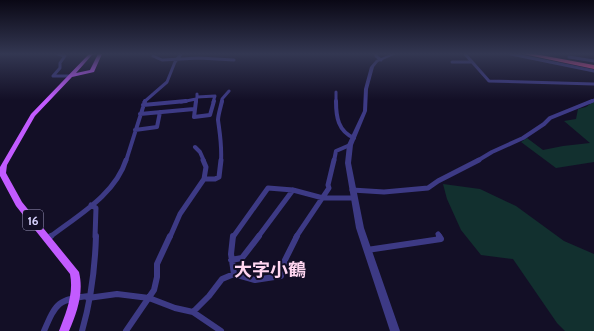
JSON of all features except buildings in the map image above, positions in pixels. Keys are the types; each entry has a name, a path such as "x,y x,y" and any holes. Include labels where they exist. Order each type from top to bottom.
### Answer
{"main road":[{"name":"16","path":"64,331 74,297 76,282 74,272 19,204 2,172 4,164 33,115 76,69"},
{"path":"70,76 89,73 93,69"}],"street":[{"path":"59,69 54,76 70,76"},
{"path":"48,238 105,194 125,164 146,99 167,82 173,69"},
{"path":"371,69 366,89 365,111 350,145 348,162 360,228 395,331"},
{"path":"479,69 489,81 594,84"},
{"path":"204,179 215,179 219,177 223,144 218,118 221,111 222,100 229,91"},
{"path":"336,92 338,124 346,134 354,138"},
{"path":"143,105 174,103 196,97 215,96 210,115 194,117 196,97"},
{"path":"352,190 384,192 428,188 438,181 468,167 492,152 527,136 550,118 594,100"},
{"path":"140,114 194,108"},
{"path":"135,130 157,127 160,112"},
{"path":"193,312 222,279 234,274 255,280 280,276 284,262 300,229 329,188 328,185 336,151 350,145"},
{"path":"126,331 149,298 156,285 157,264 160,256 180,214 204,179 206,167 200,152 195,147"},
{"path":"234,274 231,260 231,242 233,234 268,188 293,190 323,198 354,198"},
{"path":"231,260 242,258 293,190"},
{"path":"82,331 87,314 88,297 95,254 96,208 91,205"},
{"path":"367,250 441,239 438,234"},
{"path":"44,331 57,304 63,299 117,294 149,298 175,308 193,312 221,331"}],"green space":[{"path":"594,101 594,162 556,168 521,142 527,138 543,150 590,143 564,121 576,119 578,109 586,107"},
{"path":"443,184 480,189 516,206 564,241 594,254 594,331 565,331 557,323 513,259 481,255 461,230 447,199"}],"district":[{"name":"大字小鶴","path":"270,270"}]}
